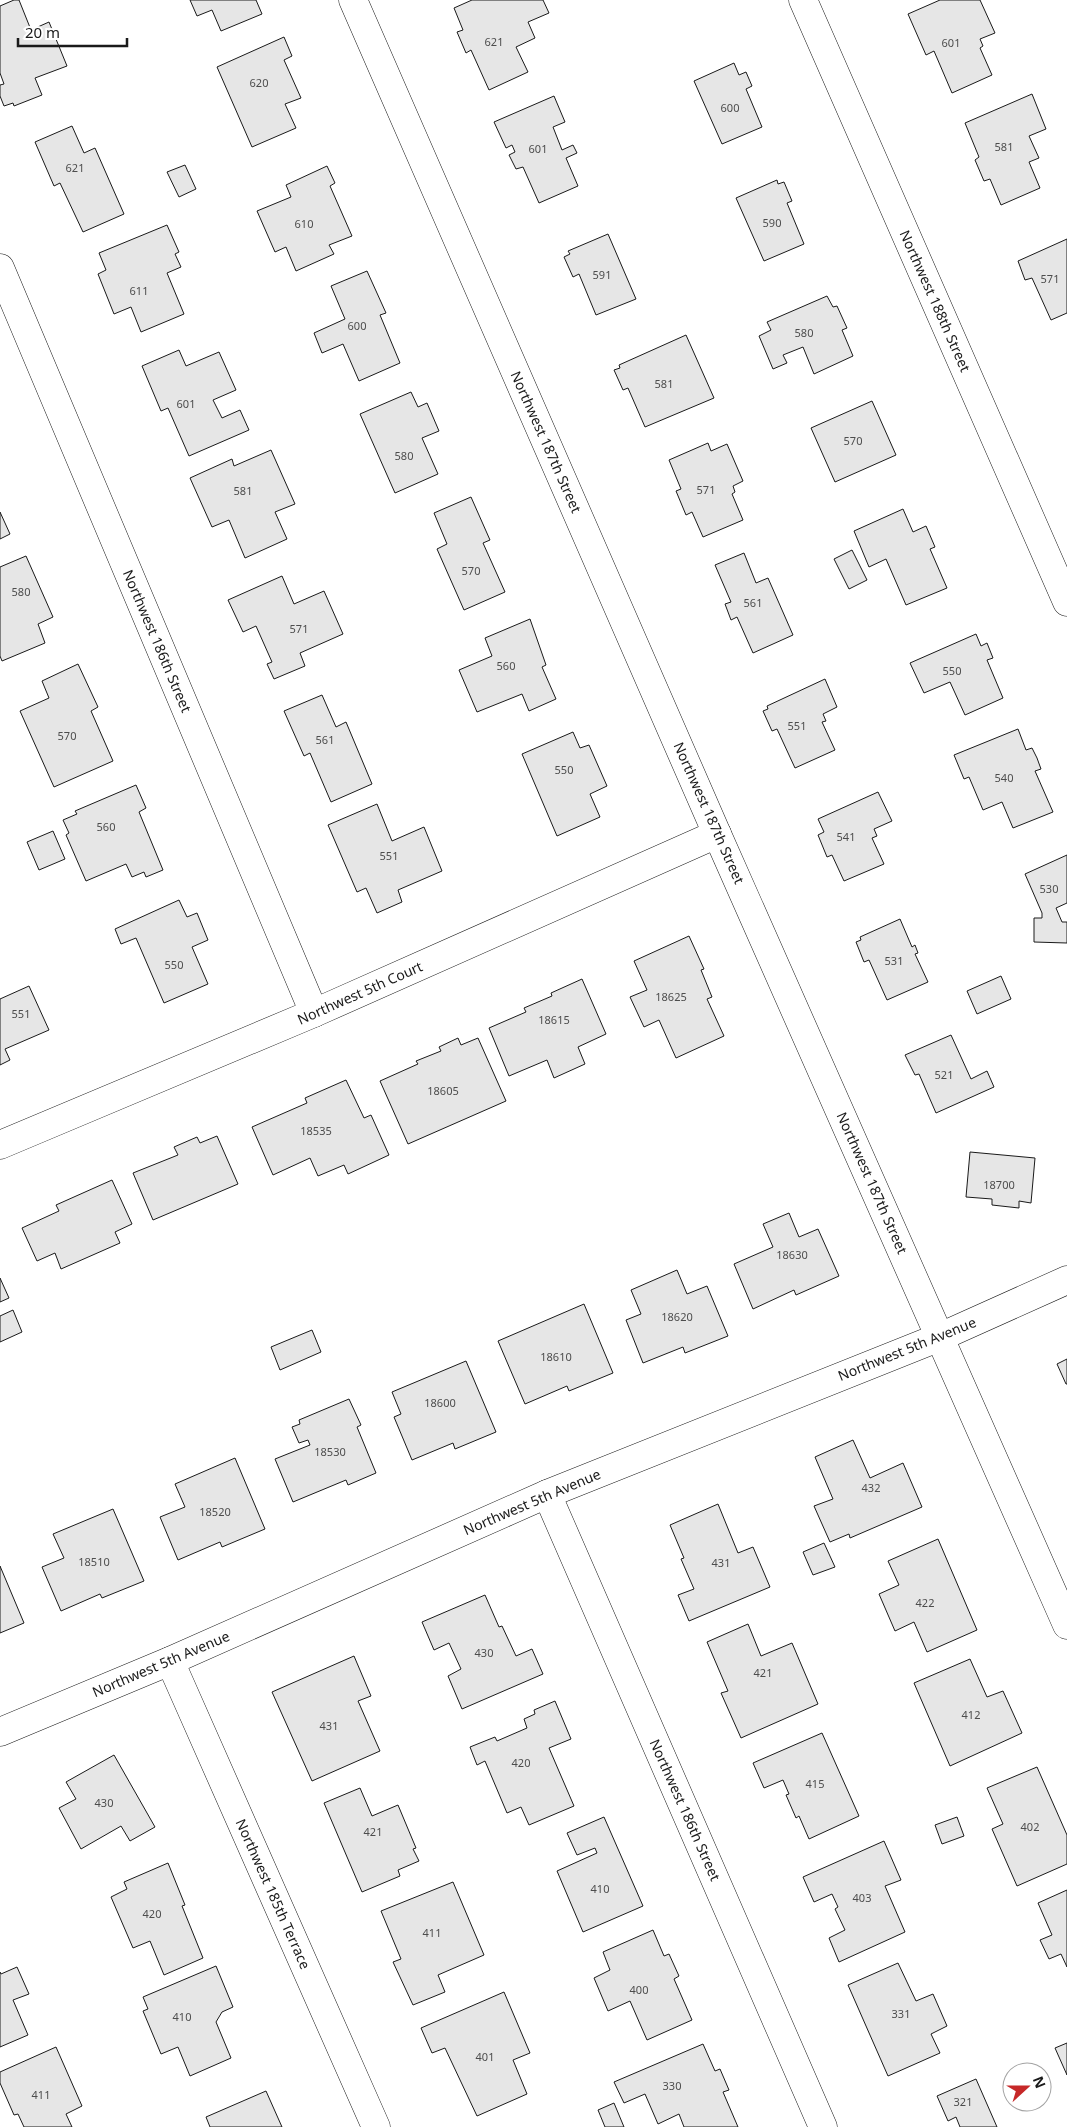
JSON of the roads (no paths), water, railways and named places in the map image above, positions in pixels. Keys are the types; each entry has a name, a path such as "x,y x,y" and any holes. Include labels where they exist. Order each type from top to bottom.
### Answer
{"street":[{"name":"Northwest 187th Street","path":"353,0 1067,1625"},
{"name":"Northwest 188th Street","path":"803,0 1067,602"},
{"name":"Northwest 186th Street","path":"0,268 314,1013"},
{"name":"Northwest 5th Court","path":"0,1145 314,1013 718,834"},
{"name":"Northwest 5th Avenue","path":"0,1732 170,1660 547,1494 940,1336 1067,1280"},
{"name":"Northwest 186th Street","path":"547,1494 823,2127"},
{"name":"Northwest 185th Terrace","path":"170,1660 376,2127"}]}
